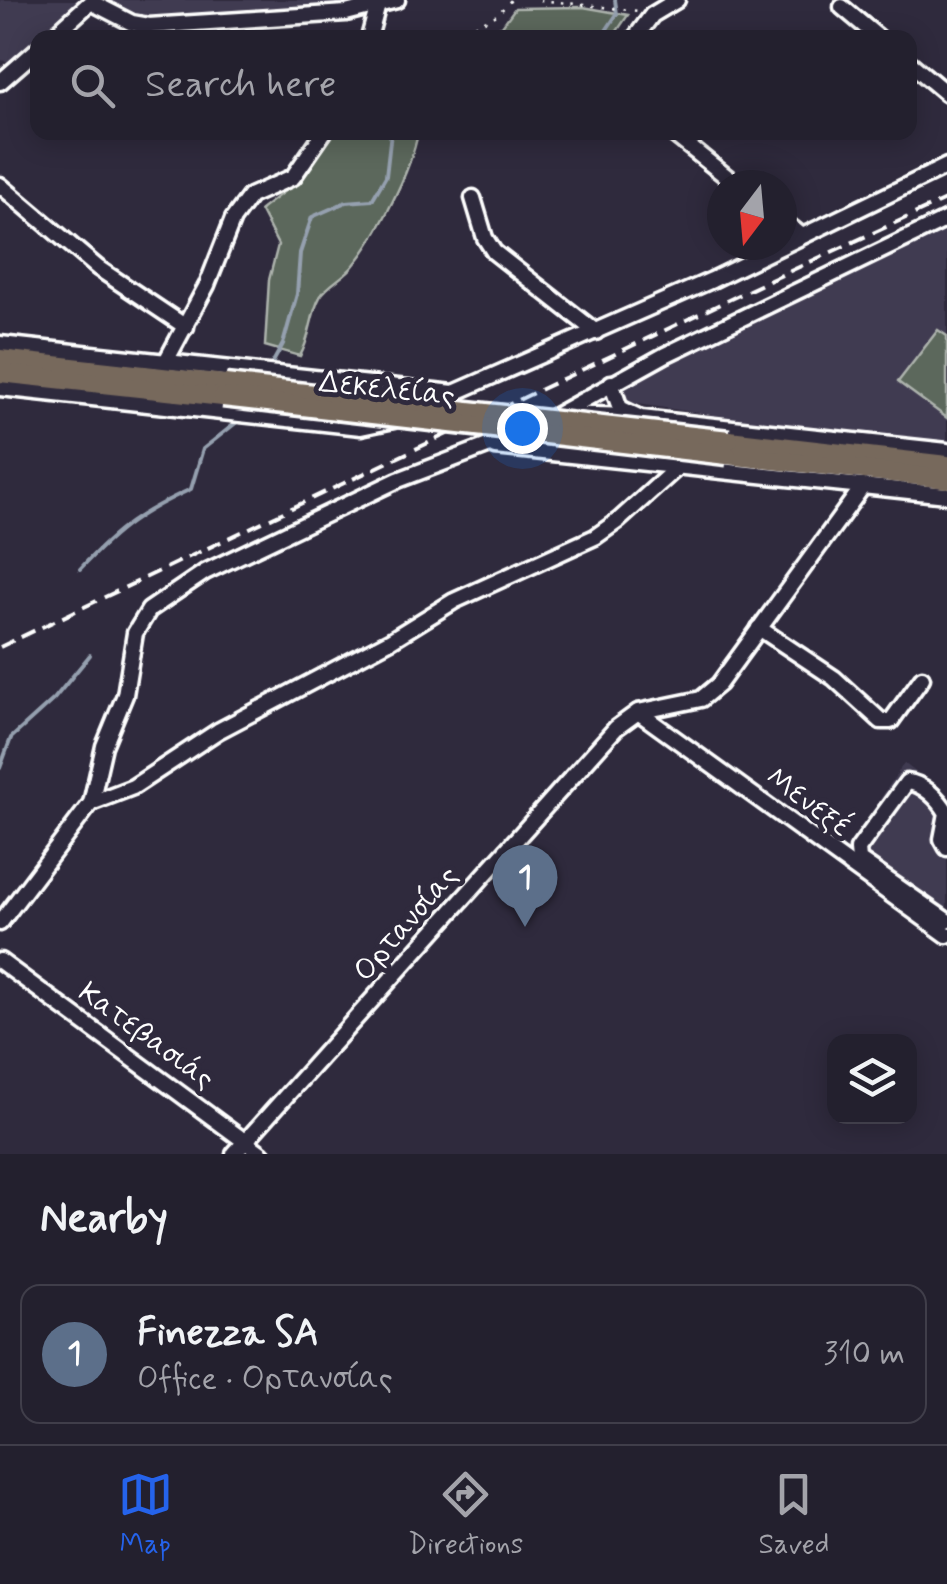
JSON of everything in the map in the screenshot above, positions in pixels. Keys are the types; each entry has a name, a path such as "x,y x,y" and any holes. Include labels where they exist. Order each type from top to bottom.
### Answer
{"main road":[{"name":"Δεκελείας","path":"0,359 223,398"},
{"name":"Δεκελείας","path":"0,373 223,398 947,465"},
{"name":"Δεκελείας","path":"728,447 947,480"}],"street":[{"path":"60,30 92,1 132,23 149,26 346,13 397,0"},
{"path":"641,30 652,15 677,0"},
{"path":"371,30 379,2"},
{"path":"842,7 869,30"},
{"path":"0,82 30,56"},
{"path":"917,69 947,94"},
{"path":"164,363 186,328 233,219 250,196 293,176 318,140"},
{"path":"681,140 719,170"},
{"path":"0,388 223,398 265,416 361,426 406,416 596,332 947,166"},
{"path":"0,185 98,268 186,328"},
{"path":"473,198 485,238 494,252 596,332"},
{"path":"0,923 90,803 104,746 125,695 135,634 150,610 205,572 398,480 538,426 612,383 947,219"},
{"path":"797,232 802,236"},
{"path":"0,344 454,394"},
{"path":"612,383 620,408 630,416"},
{"path":"394,388 406,416"},
{"path":"558,414 630,416 947,451"},
{"path":"490,446 947,494"},
{"path":"90,803 134,787 218,731 392,640 454,602 595,537 620,520 679,466"},
{"name":"Ορτανσίας","path":"234,1154 616,728 638,712 701,699 719,684 863,486"},
{"path":"759,628 834,678 881,721 890,721 922,678"},
{"name":"Μενεξέ","path":"638,712 947,935"},
{"path":"947,848 942,838 947,812 934,797 907,782 857,854 859,860 947,921"},
{"name":"Κατεβασιάς","path":"0,961 262,1154"}],"path":[{"path":"466,30 498,15 511,0"},
{"path":"540,0 634,11"}],"shaded area":[{"path":"0,0 83,0 48,30 30,30 30,46 11,62 0,60"},
{"path":"102,0 363,0 300,14 147,18"},
{"path":"947,228 947,449 624,402 622,393 627,386 739,327"},
{"path":"904,763 947,797 947,926 845,853"}],"green space":[{"path":"583,7 628,15 618,30 489,30 502,26 515,8"},
{"path":"326,140 416,140 401,183 373,237 350,269 320,297 300,356 265,346 269,280 278,245 260,210 291,186"},
{"path":"938,330 947,336 947,418 898,382"}],"waterway":[{"path":"606,30 617,14 615,0"},
{"path":"268,371 283,344 297,294 300,253 312,217 346,202 372,200 386,176 390,140"},
{"path":"80,569 131,522 191,489 203,449 242,418"},
{"path":"0,768 11,738 54,699 90,655"}],"railway":[{"path":"0,647 947,199"}],"place":[{"name":"Finezza SA","path":"525,927"}]}
